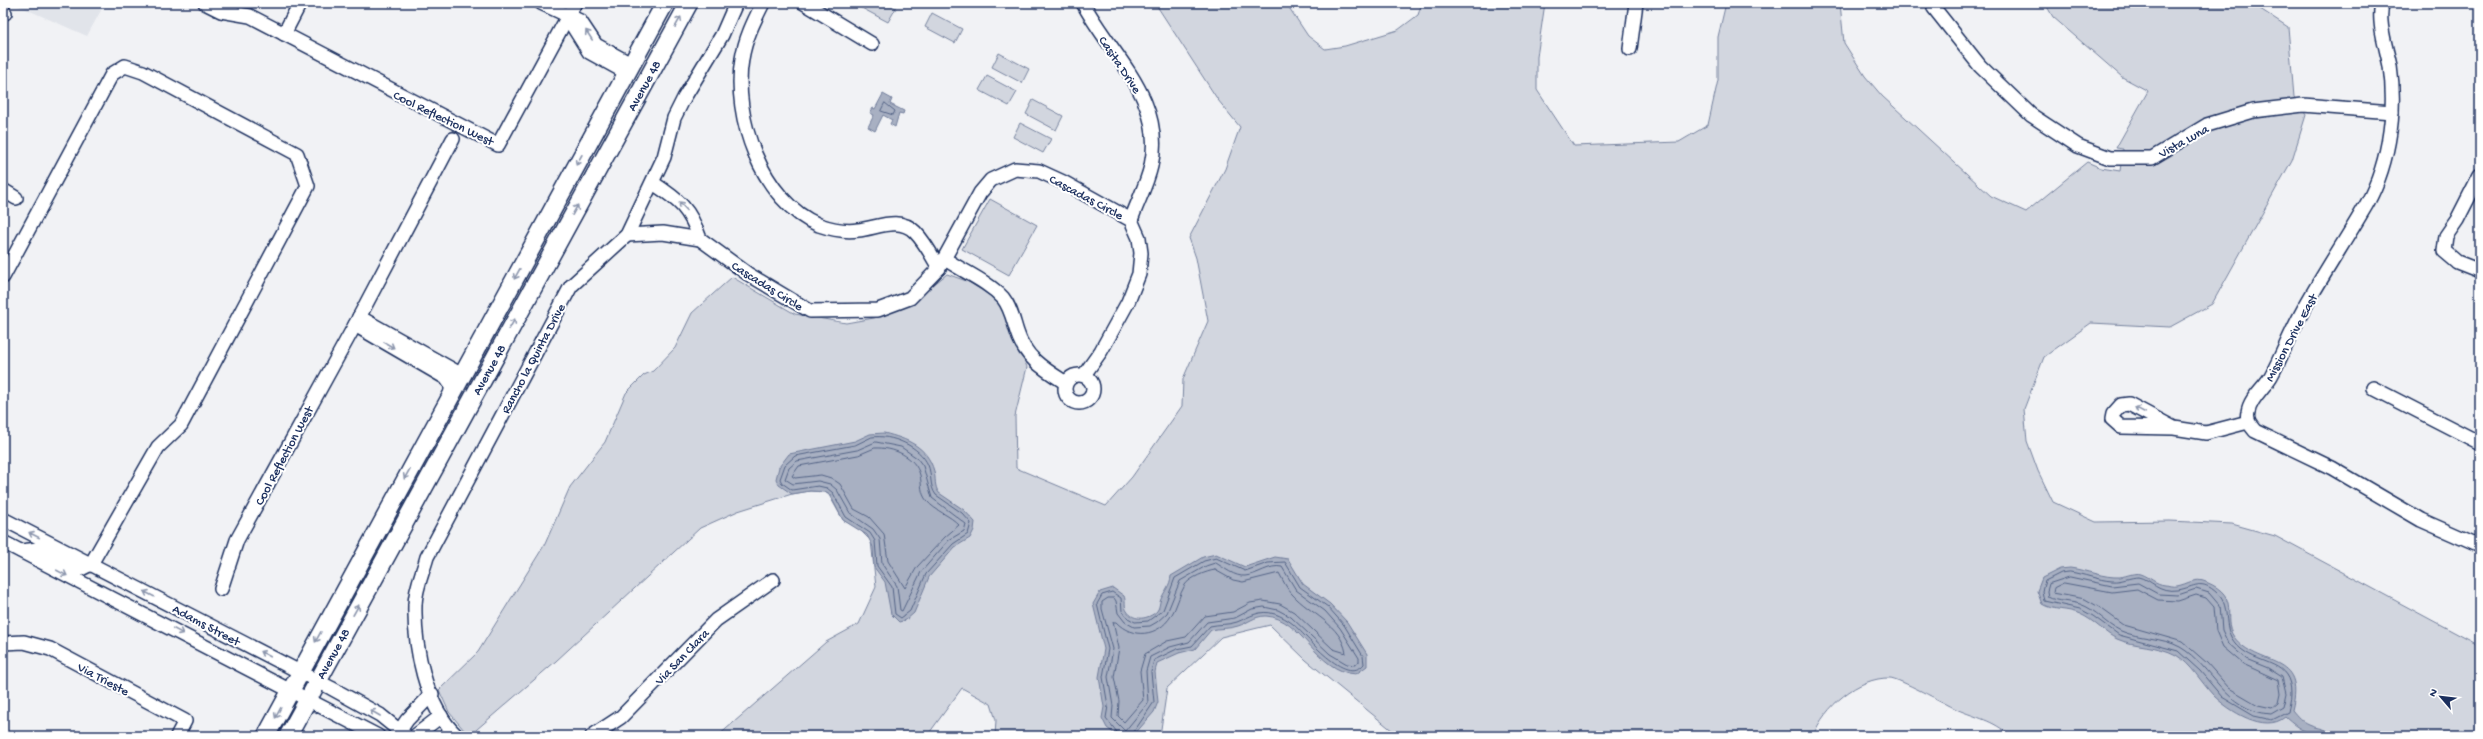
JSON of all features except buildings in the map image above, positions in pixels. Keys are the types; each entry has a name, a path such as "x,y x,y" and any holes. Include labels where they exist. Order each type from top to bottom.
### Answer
{"main road":[{"name":"Avenue 48","path":"266,736 299,672 665,3"},
{"name":"Avenue 48","path":"288,736 688,3"},
{"path":"587,187 596,153 630,90 630,69 651,59 668,41"},
{"path":"421,490 428,460 464,393 465,382 462,375"}],"street":[{"name":"Cool Reflection West","path":"205,3 221,11 250,16 498,145 575,3"},
{"path":"284,34 300,3"},
{"path":"541,3 567,17 589,52 630,69"},
{"name":"Rancho la Quinta Drive","path":"457,736 441,716 424,676 417,647 415,603 427,557 571,286 627,235 653,183 664,157 674,118 722,35 736,3"},
{"path":"764,3 745,46 740,84 749,137 758,160 773,186 798,211 818,224 829,228 857,230 891,223 910,228 942,263 987,284 1003,298 1008,306 1026,353 1038,365 1066,383"},
{"path":"804,3 872,44"},
{"name":"Casita Drive","path":"1083,3 1092,22 1141,90 1151,123 1154,142 1151,167 1131,220"},
{"path":"1630,49 1636,3"},
{"name":"Mission Drive East","path":"2248,422 2250,405 2271,376 2300,315 2364,210 2384,161 2392,112 2390,67 2382,23 2383,3"},
{"name":"Vista Luna","path":"1934,8 1980,66 2031,115 2078,146 2110,158 2152,158 2206,126 2253,111 2303,105 2392,112"},
{"path":"3,277 112,74 125,66 143,72 297,154 308,186 181,425 158,447 91,564 79,570 38,549 21,551"},
{"name":"Cool Reflection West","path":"221,589 237,540 357,321 453,139"},
{"name":"Cascadas Circle","path":"627,235 662,233 700,239 748,274 810,311 878,310 910,298 942,263 986,186 997,176 1015,169 1039,171 1063,182 1131,220 1139,238 1141,253 1139,274 1128,302 1101,351 1084,375"},
{"path":"2480,175 2457,220 2446,236 2444,251 2457,262 2480,271"},
{"path":"653,183 673,196 693,217 700,239"},
{"path":"3,190 16,198"},
{"path":"357,321 462,375"},
{"path":"357,321 446,378 451,385 451,394"},
{"path":"1084,375 1090,379 1094,389 1092,396 1086,401 1080,403 1070,400 1065,390 1066,383 1074,376 1084,375"},
{"path":"2373,388 2480,443"},
{"path":"2174,428 2206,433 2248,422 2255,430 2332,468 2415,517 2480,546"},
{"name":"Adams Street","path":"3,519 380,715 401,734"},
{"name":"Adams Street","path":"3,542 308,698 378,736"},
{"name":"Via San Clara","path":"592,736 621,717 716,620 773,580"},
{"name":"Via Trieste","path":"3,644 24,642 50,650 185,721 177,736"},
{"path":"401,734 432,694"},
{"path":"415,736 441,716"}],"shaded area":[{"path":"12,3 105,3 87,36"},
{"path":"860,3 886,3 896,8 888,22 858,6"},
{"path":"1155,3 1286,3 1308,36 1325,49 1345,46 1398,30 1418,15 1422,3 1545,3 1537,57 1537,90 1574,146 1679,142 1708,125 1718,80 1718,37 1726,3 1840,3 1844,43 1865,76 1882,96 1991,196 2026,212 2087,162 2101,168 2120,171 2123,149 2116,148 2148,91 2122,77 2053,17 2045,3 2251,3 2288,27 2294,97 2306,115 2292,160 2212,304 2170,327 2091,323 2044,357 2024,409 2027,441 2038,471 2053,502 2096,522 2170,521 2232,524 2275,536 2480,646 2480,736 2011,736 2004,730 1991,723 1956,709 1912,686 1890,678 1878,679 1854,688 1825,715 1813,736 1399,736 1306,660 1270,625 1221,637 1167,688 1160,736 995,736 996,720 991,704 962,688 927,736 718,736 826,642 859,624 876,587 871,541 859,529 843,520 829,495 825,492 810,491 792,494 738,511 700,528 556,661 469,736 449,712 439,690 478,652 545,544 570,487 605,442 626,393 644,375 653,371 675,348 692,313 732,277 795,314 846,323 874,318 904,308 947,274 969,282 998,301 1027,367 1015,416 1016,468 1106,506 1132,477 1182,406 1183,379 1208,321 1196,258 1189,238 1225,169 1240,127 1218,100"},
{"path":"932,13 962,29 955,43 925,27"},
{"path":"999,53 1029,69 1022,83 992,67"},
{"path":"987,76 1017,92 1009,106 979,90"},
{"path":"1033,100 1063,116 1056,130 1026,114"},
{"path":"1020,123 1051,139 1043,153 1013,137"},
{"path":"990,199 1037,225 1009,275 962,249"}],"water":[{"path":"883,94 892,99 890,104 904,111 903,114 899,113 895,127 890,124 892,120 883,115 875,131 868,127 874,115 870,113 873,108 875,109"},
{"path":"884,433 908,441 921,450 931,462 934,471 936,488 939,493 964,510 975,522 974,530 970,538 955,547 929,577 914,613 906,620 899,622 891,614 885,582 874,567 873,547 867,535 843,520 830,495 825,492 810,491 792,494 779,485 776,479 779,467 789,454 855,441 870,434"},
{"path":"1216,554 1245,567 1275,557 1288,559 1303,584 1330,604 1347,622 1367,654 1367,666 1356,674 1342,671 1319,655 1290,626 1279,619 1266,616 1258,617 1235,627 1211,630 1195,649 1179,653 1157,663 1155,672 1158,702 1154,712 1133,736 1118,736 1107,728 1102,718 1104,707 1099,677 1104,649 1093,604 1100,592 1113,588 1124,596 1126,609 1130,614 1137,618 1150,616 1158,610 1161,599 1170,583 1171,576 1203,557"},
{"path":"2070,568 2114,577 2139,574 2144,575 2158,583 2174,586 2198,580 2206,582 2217,588 2224,594 2227,601 2229,608 2230,630 2234,637 2244,647 2255,654 2278,663 2287,669 2293,678 2295,691 2292,710 2304,722 2324,729 2332,736 2306,732 2285,717 2277,722 2268,723 2258,722 2248,718 2228,708 2213,695 2191,668 2176,655 2162,649 2124,642 2117,639 2080,614 2051,608 2042,604 2037,591 2042,578 2060,569"}]}
